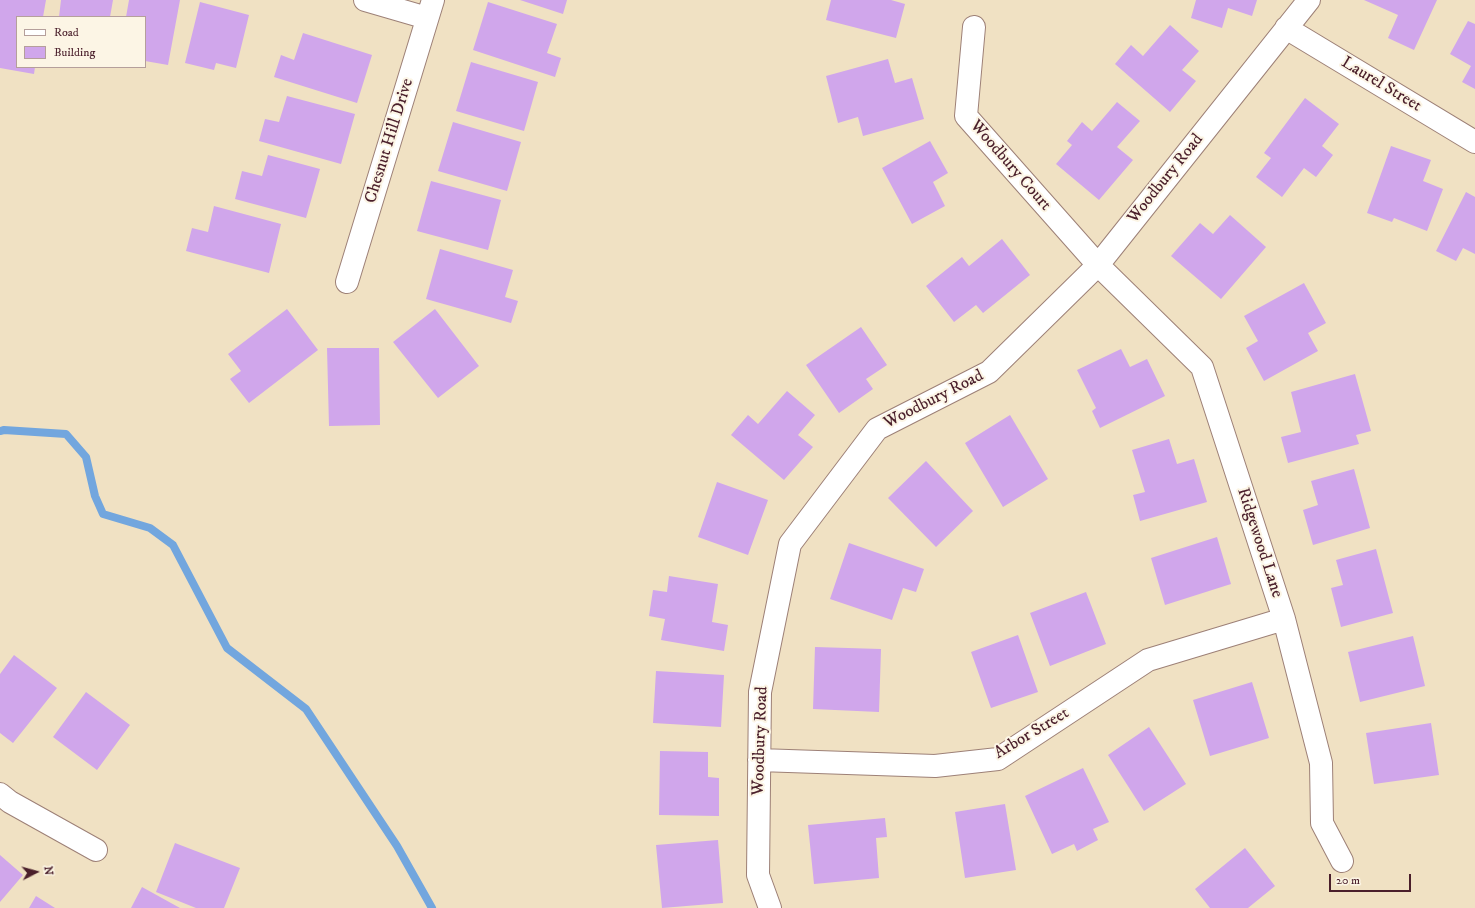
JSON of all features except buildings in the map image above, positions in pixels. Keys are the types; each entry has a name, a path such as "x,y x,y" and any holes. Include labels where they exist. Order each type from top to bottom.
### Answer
{"street":[{"path":"365,0 430,9"},
{"name":"Woodbury Road","path":"770,908 758,875 760,692 790,544 878,429 989,372 1098,265 1309,0"},
{"name":"Chesnut Hill Drive","path":"347,282 430,9"},
{"name":"Woodbury Court","path":"974,27 966,116 1098,265"},
{"name":"Laurel Street","path":"1286,28 1475,142"},
{"name":"Ridgewood Lane","path":"1098,265 1202,367 1284,619 1321,763 1322,823 1342,861"},
{"name":"Arbor Street","path":"760,760 935,766 998,759 1148,660 1284,619"},
{"path":"0,794 10,802 96,850"}],"waterway":[{"path":"0,431 66,434 86,457 95,496 103,514 150,528 173,545 227,648 306,709 397,846 432,908"}]}
